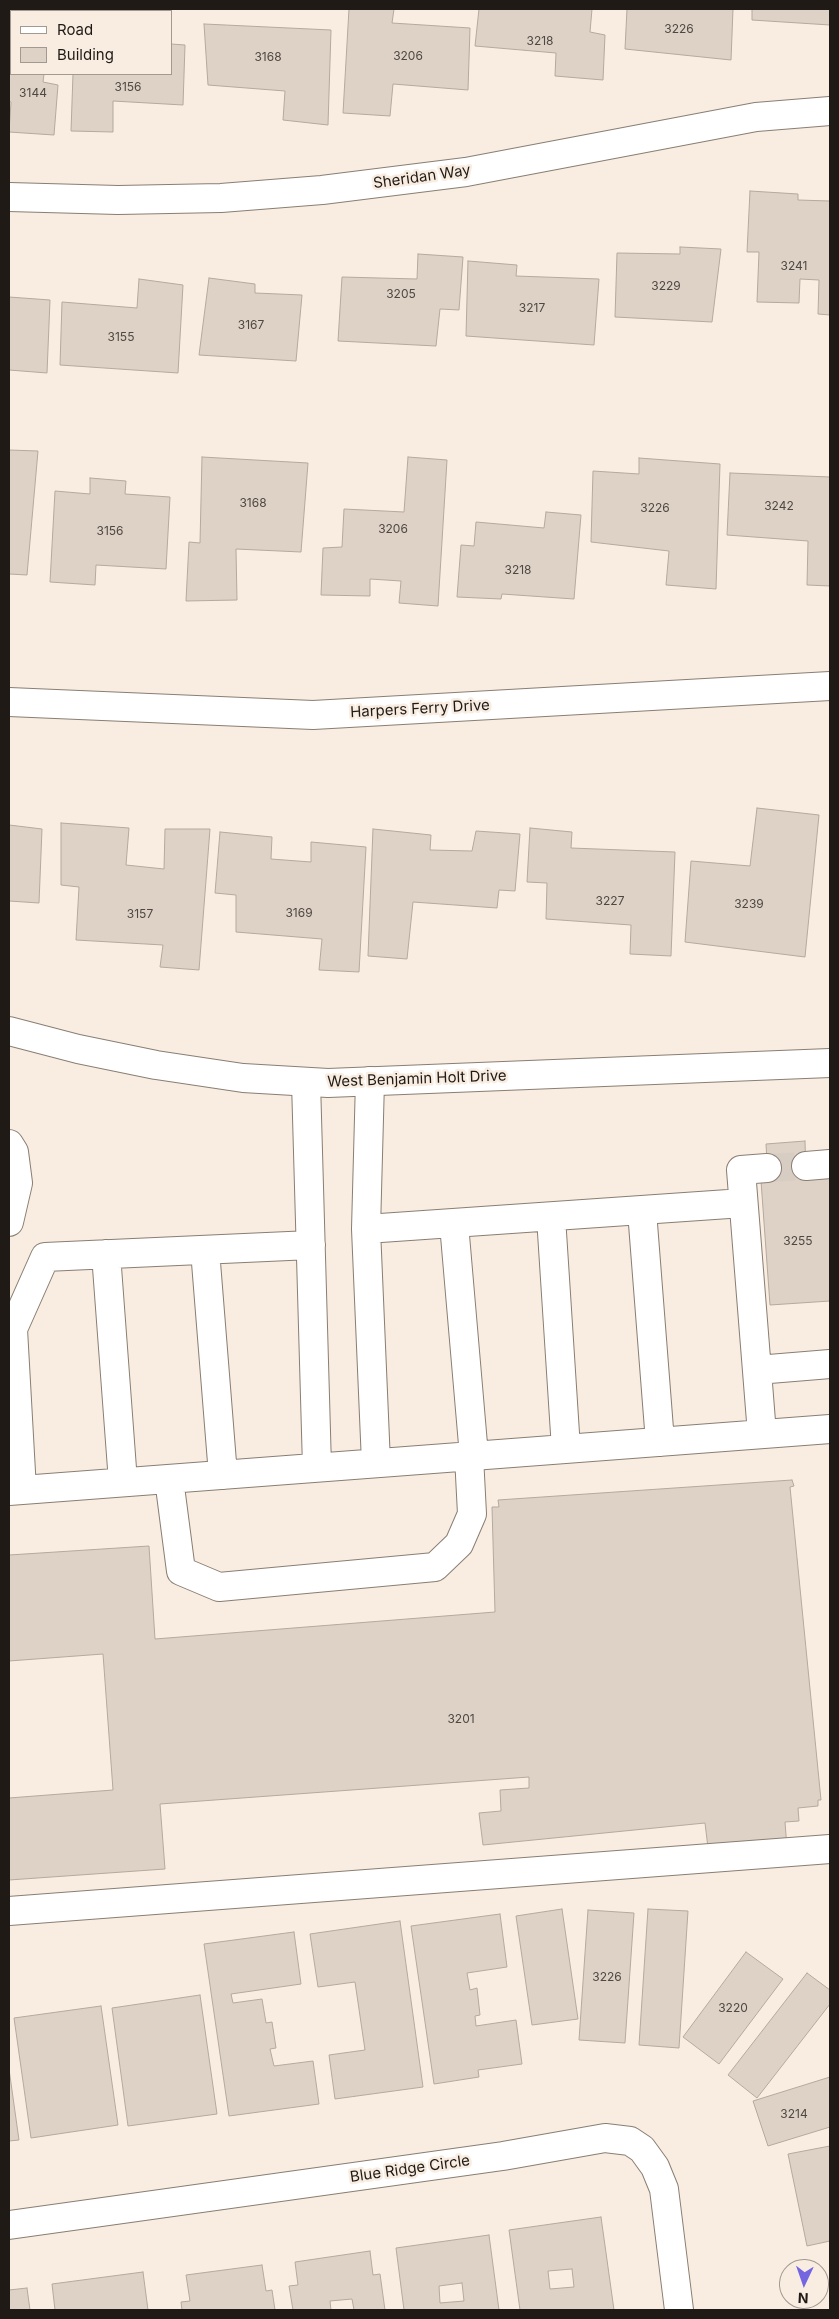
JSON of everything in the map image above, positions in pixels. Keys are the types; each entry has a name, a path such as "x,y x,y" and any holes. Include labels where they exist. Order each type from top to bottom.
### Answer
{"street":[{"name":"Sheridan Way","path":"9,197 118,200 221,198 322,190 466,172 756,117 830,111"},
{"name":"Harpers Ferry Drive","path":"9,702 313,715 830,686"},
{"name":"West Benjamin Holt Drive","path":"9,1030 78,1049 156,1065 243,1078 306,1082 830,1063"},
{"path":"370,1081 366,1229 376,1463"},
{"path":"306,1082 317,1467"},
{"path":"9,1144 14,1152 18,1183 9,1222"},
{"path":"762,1434 741,1170 768,1168"},
{"path":"366,1229 743,1203"},
{"path":"642,1211 660,1442"},
{"path":"550,1217 566,1449"},
{"path":"169,1479 181,1571 219,1587 435,1566 459,1544 472,1514 472,1456 454,1224"},
{"path":"311,1245 45,1256 13,1329 15,1490 830,1429"},
{"path":"205,1250 223,1475"},
{"path":"106,1254 123,1482"},
{"path":"757,1370 830,1364"},
{"path":"9,1911 830,1849"},
{"name":"Blue Ridge Circle","path":"9,2225 503,2156 605,2138 630,2141 642,2149 655,2167 664,2189 679,2310"}],"building":[{"path":"349,9 394,9 392,23 470,28 468,90 393,84 390,116 343,113"},
{"path":"479,9 592,9 590,32 605,35 603,80 555,76 556,53 475,46"},
{"path":"627,9 733,9 731,60 625,49"},
{"path":"752,9 830,9 830,25 752,20"},
{"path":"204,24 331,30 328,125 283,120 285,91 208,85"},
{"path":"10,40 10,75 44,75 43,82 58,85 54,135 9,132 11,102 9,101"},
{"path":"172,44 185,45 183,105 113,101 113,132 71,131 73,75 172,75"},
{"path":"750,191 798,194 798,200 830,201 830,315 818,314 819,280 800,279 799,303 757,302 759,252 747,252"},
{"path":"680,247 721,249 712,322 615,317 617,253 680,254"},
{"path":"418,254 463,257 459,310 440,309 436,346 338,341 342,277 417,279"},
{"path":"468,261 517,265 516,276 599,279 594,345 466,336"},
{"path":"209,278 255,284 255,293 302,295 296,361 199,355"},
{"path":"139,279 183,285 178,373 60,365 62,302 137,308"},
{"path":"9,297 50,300 47,373 9,370"},
{"path":"9,450 38,451 27,575 9,574"},
{"path":"202,457 308,463 301,552 236,549 237,600 186,601 189,542 200,543"},
{"path":"408,457 447,460 438,606 399,603 401,581 370,579 370,596 321,595 323,548 342,547 344,509 404,512"},
{"path":"639,458 720,464 716,589 666,585 669,551 591,542 593,471 639,474"},
{"path":"730,473 830,477 830,586 807,585 808,541 727,535"},
{"path":"90,478 126,481 125,494 170,497 166,569 96,565 95,585 50,582 55,491 90,494"},
{"path":"546,512 581,515 574,599 502,594 501,599 457,597 461,545 474,546 476,522 544,528"},
{"path":"757,808 819,815 805,957 685,942 691,861 750,866"},
{"path":"61,823 129,828 126,865 164,869 165,829 210,829 199,970 160,967 163,945 76,940 79,887 61,885"},
{"path":"9,825 42,829 39,903 9,901"},
{"path":"530,828 572,832 571,848 675,852 671,956 630,954 631,925 546,919 547,883 527,882"},
{"path":"373,829 431,835 430,850 472,851 476,831 520,834 515,891 499,890 497,908 413,902 407,959 368,956"},
{"path":"220,832 272,837 271,859 311,862 311,842 366,847 359,972 319,970 322,939 236,932 236,895 215,893"},
{"path":"805,1141 806,1177 830,1176 830,1301 770,1305 761,1181 768,1180 766,1144"},
{"path":"792,1480 794,1486 790,1487 821,1800 818,1800 818,1806 798,1808 799,1821 785,1822 787,1848 709,1856 705,1823 483,1845 479,1813 501,1811 500,1790 529,1788 529,1777 160,1804 165,1869 9,1880 9,1798 113,1790 103,1654 9,1661 9,1555 149,1546 155,1639 495,1612 492,1507 499,1507 498,1500"},
{"path":"562,1909 578,2019 532,2025 516,1916"},
{"path":"648,1909 688,1911 679,2048 639,2045"},
{"path":"588,1910 634,1913 625,2043 579,2040"},
{"path":"500,1914 507,1967 467,1973 470,1990 477,1988 480,2015 475,2016 476,2026 516,2020 522,2064 478,2070 479,2077 434,2084 411,1926"},
{"path":"400,1921 423,2087 335,2099 329,2055 365,2050 355,1982 318,1987 310,1934"},
{"path":"294,1932 301,1984 231,1994 233,2003 262,1999 266,2023 272,2022 276,2048 270,2049 274,2066 313,2061 319,2104 229,2116 204,1944"},
{"path":"746,1952 783,1979 719,2064 683,2037"},
{"path":"807,1973 830,1990 830,2004 757,2098 728,2075"},
{"path":"200,1995 217,2114 128,2126 112,2008"},
{"path":"101,2006 118,2125 31,2138 14,2018"},
{"path":"9,2069 19,2140 9,2141"},
{"path":"830,2077 830,2127 768,2146 753,2101"},
{"path":"830,2146 830,2241 807,2246 788,2154"},
{"path":"601,2217 614,2310 520,2310 509,2230","holes":["572,2269 574,2287 550,2289 548,2271"]},
{"path":"489,2235 499,2310 404,2310 396,2248","holes":["462,2283 464,2301 440,2303 439,2286"]},
{"path":"370,2251 373,2275 380,2274 385,2310 354,2310 352,2299 330,2301 331,2310 293,2310 289,2286 298,2285 295,2262"},
{"path":"262,2265 266,2291 272,2290 275,2310 182,2310 181,2302 190,2301 186,2275"},
{"path":"143,2272 148,2310 55,2310 52,2284"},
{"path":"27,2288 30,2310 9,2310 9,2290"}],"tunnel":[{"path":"767,1168 806,1166"}]}
